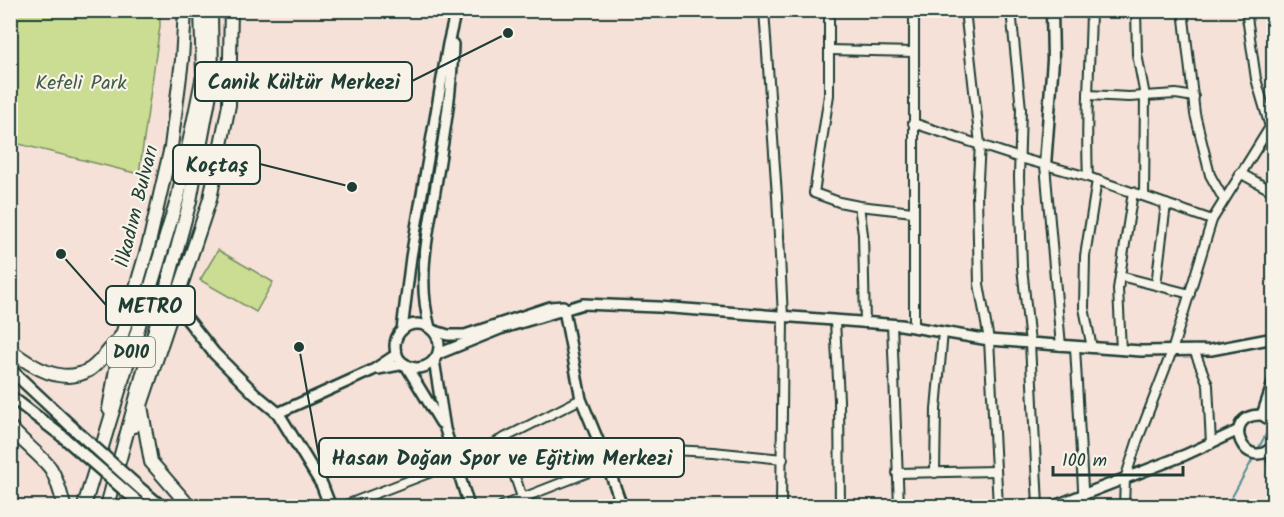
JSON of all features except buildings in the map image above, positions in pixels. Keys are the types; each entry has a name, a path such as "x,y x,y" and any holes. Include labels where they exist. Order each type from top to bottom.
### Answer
{"main road":[{"name":"İlkadım Bulvarı","path":"103,445 122,335 149,243 171,147 186,10"},
{"name":"İlkadım Bulvarı","path":"84,507 184,199 203,75 201,10"},
{"name":"İlkadım Bulvarı","path":"107,507 122,455 212,83 211,10"},
{"name":"İlkadım Bulvarı","path":"122,455 176,305 210,199 229,105 231,10"},
{"path":"1045,165 1053,60 1052,10"},
{"path":"176,305 214,353 255,394 278,413 322,485 330,507"},
{"path":"10,350 44,372 70,376 89,370 122,335"},
{"path":"10,369 161,507"},
{"path":"10,396 62,436 141,504"},
{"path":"141,406 151,462 189,507"},
{"path":"10,427 50,468 64,507"}],"street":[{"path":"445,429 397,354 396,341 402,330 411,257 456,10"},
{"path":"764,10 783,316 781,507"},
{"path":"829,10 829,95 814,193 859,206 913,212"},
{"path":"914,10 914,327"},
{"path":"964,10 980,144 977,195 979,284 989,340 998,507"},
{"path":"1011,10 1021,109 1022,267 1030,343 1038,507"},
{"path":"1088,177 1086,136 1091,10"},
{"path":"1136,10 1137,54 1145,96 1144,196"},
{"path":"1183,10 1195,114 1210,175 1224,200"},
{"path":"1124,507 1125,479 1152,399 1172,351 1212,220 1240,173 1272,128 1256,80 1246,10"},
{"path":"453,21 452,79 422,273 424,306 431,329 438,340 436,357 445,429 469,507"},
{"path":"829,50 914,52"},
{"path":"1088,95 1129,97 1176,94 1194,97"},
{"path":"913,123 1020,158 1088,177 1212,220"},
{"path":"1045,165 1061,346"},
{"path":"1240,173 1274,192"},
{"path":"1092,348 1084,308 1084,256 1097,180"},
{"path":"1121,350 1118,289 1133,192"},
{"path":"1156,285 1166,204"},
{"path":"859,206 863,234 865,323"},
{"path":"1120,276 1190,294"},
{"path":"373,370 405,364 417,368 429,364 436,357 500,329 583,304 658,306 892,324 989,340 1121,350 1211,350 1274,338"},
{"path":"402,330 416,324 448,335 465,335 550,307 578,306"},
{"path":"564,310 581,399 606,461 621,507"},
{"path":"835,321 839,400 840,507"},
{"path":"892,324 899,507"},
{"path":"935,473 936,409 942,332"},
{"path":"1075,347 1084,507"},
{"path":"1194,350 1208,385 1211,444"},
{"path":"278,413 373,370 397,354"},
{"path":"1262,415 1274,380"},
{"path":"343,507 455,463 581,399"},
{"path":"1054,507 1211,444 1239,430 1250,416 1274,414"},
{"path":"1262,415 1274,423"},
{"path":"1239,430 1240,442 1248,451 1259,454 1272,447 1274,465"},
{"path":"502,439 524,503"},
{"path":"502,507 524,503 606,461 650,449 783,459"},
{"path":"897,473 996,471"},
{"path":"1269,507 1273,497"}],"green space":[{"name":"Kefeli Park","path":"10,11 160,11 160,26 139,174 11,142"},
{"path":"218,250 273,282 256,312 200,280"}],"waterway":[{"path":"1258,449 1271,425"},
{"path":"1227,506 1254,457"}],"place":[{"name":"Canik Kültür Merkezi","path":"508,33"},
{"name":"Koçtaş","path":"352,187"},
{"name":"METRO","path":"61,254"},
{"name":"Hasan Doğan Spor ve Eğitim Merkezi","path":"299,347"}]}
